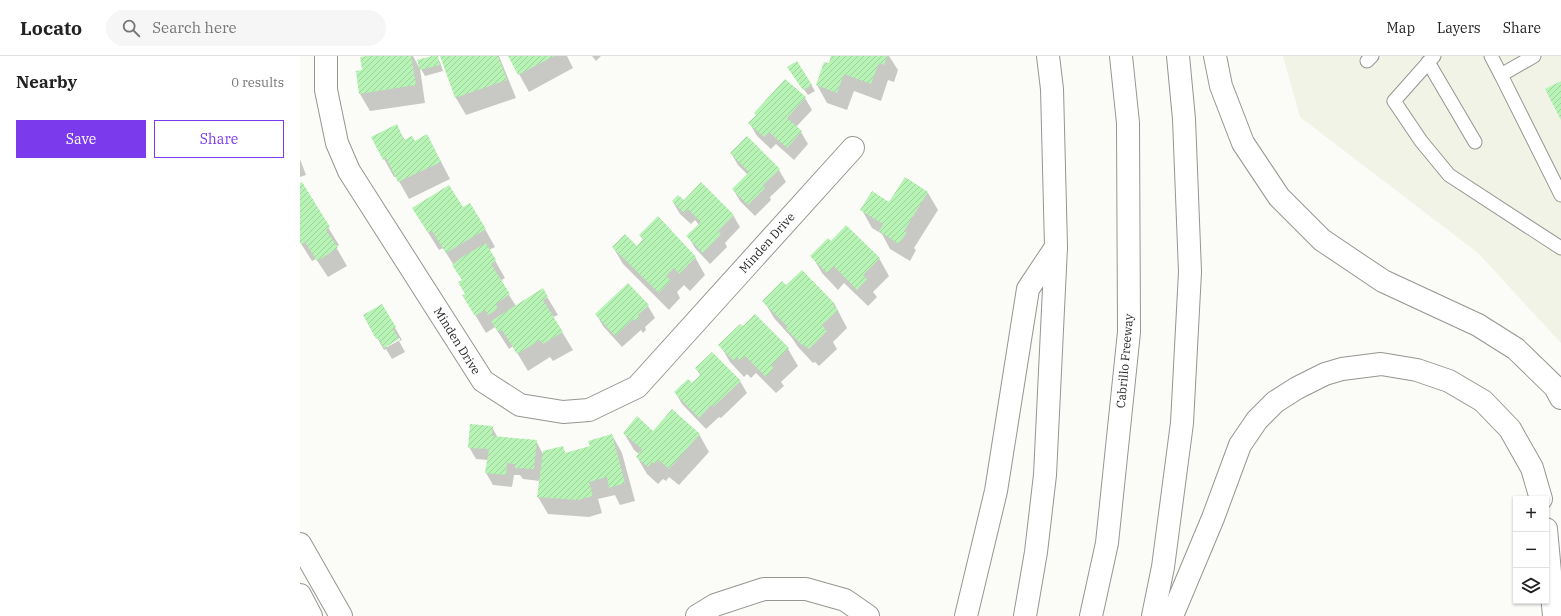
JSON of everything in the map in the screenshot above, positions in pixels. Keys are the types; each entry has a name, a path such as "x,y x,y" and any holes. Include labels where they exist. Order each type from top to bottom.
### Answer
{"main road":[{"name":"Minden Drive","path":"326,56 326,90 337,143 349,171 483,381 520,405 564,412 589,410 637,387 853,148"},
{"path":"1025,616 1036,552 1045,476 1056,247 1052,89 1048,56"},
{"name":"Cabrillo Freeway","path":"1091,616 1107,543 1129,332 1128,123 1121,56"},
{"path":"1153,616 1163,567 1182,423 1190,272 1184,120 1178,56"},
{"path":"1216,56 1221,86 1243,143 1279,197 1322,240 1383,281 1478,325 1516,349 1555,387 1561,398"},
{"path":"966,616 996,491 1028,288 1056,247"},
{"path":"1172,616 1213,518 1240,445 1257,420 1275,402 1297,388 1325,374 1342,369 1381,364 1417,370 1449,381 1482,401 1510,429 1532,468 1540,496"},
{"path":"1546,532 1554,615"},
{"path":"300,544 341,616"},
{"path":"697,616 715,605 764,589 806,589 845,600 868,616"},
{"path":"300,595 311,616"}],"lane":[{"path":"1491,56 1561,195"},
{"path":"1501,75 1534,56"},
{"path":"1475,142 1431,59 1394,101 1420,141 1449,175 1561,248"}],"shaded area":[{"path":"1283,56 1561,56 1561,343 1478,253 1300,117"}],"building":[{"path":"411,56 416,85 359,94 356,71 362,70 360,57"},
{"path":"438,56 440,65 420,70 417,60"},
{"path":"440,56 498,56 507,80 455,98"},
{"path":"508,56 554,56 518,75"},
{"path":"831,56 887,56 884,65 879,63 871,84 844,74 837,93 816,85 824,62 829,63"},
{"path":"797,61 812,85 803,90 787,67"},
{"path":"785,79 806,97 787,118 802,131 787,148 769,132 764,137 748,123 756,115 754,113"},
{"path":"1561,81 1561,120 1545,89"},
{"path":"397,124 404,140 412,136 415,141 427,134 441,162 398,182 386,158 383,160 371,137"},
{"path":"747,136 780,169 763,185 765,188 748,205 732,189 749,172 730,153"},
{"path":"905,177 928,192 904,231 907,232 899,244 879,231 883,224 860,210 872,191 889,202"},
{"path":"302,182 330,227 326,230 338,248 317,261 305,242 300,243 300,183"},
{"path":"701,182 734,215 718,231 721,234 703,253 686,236 701,222 688,209 684,213 672,201 678,195 684,200"},
{"path":"449,185 463,207 470,203 486,229 446,253 432,231 428,233 412,208"},
{"path":"658,216 696,257 679,274 674,268 666,276 671,280 659,293 612,247 625,234 637,246 643,239 639,235"},
{"path":"846,225 880,258 863,275 867,279 857,290 834,266 827,273 810,256 828,238 831,241"},
{"path":"486,243 496,260 491,264 510,294 496,304 498,309 488,315 485,310 475,316 462,295 465,294 458,282 462,280 452,265 462,257"},
{"path":"802,270 834,303 833,305 838,310 822,325 827,331 809,349 804,345 803,346 786,329 788,327 762,301 782,281 786,285"},
{"path":"628,283 649,305 638,315 640,317 636,321 633,319 615,336 595,314"},
{"path":"543,288 548,297 543,300 563,332 543,344 540,340 517,354 502,330 498,332 491,321"},
{"path":"382,304 396,327 393,329 399,339 384,348 378,338 376,339 363,315"},
{"path":"755,314 789,348 771,365 774,368 766,377 745,356 740,361 737,357 734,361 718,345 740,324 743,326"},
{"path":"712,352 741,381 713,407 711,405 699,418 674,392 688,379 692,383 701,374 695,368"},
{"path":"672,409 700,434 669,469 659,460 655,464 652,462 648,467 636,457 642,449 623,433 637,416 653,431"},
{"path":"470,424 493,426 492,436 537,440 534,469 515,468 515,464 507,463 506,475 485,473 489,449 468,448"},
{"path":"612,434 625,483 609,488 607,477 589,482 593,496 578,500 537,497 543,451 563,446 565,453 590,446 588,441"}]}
